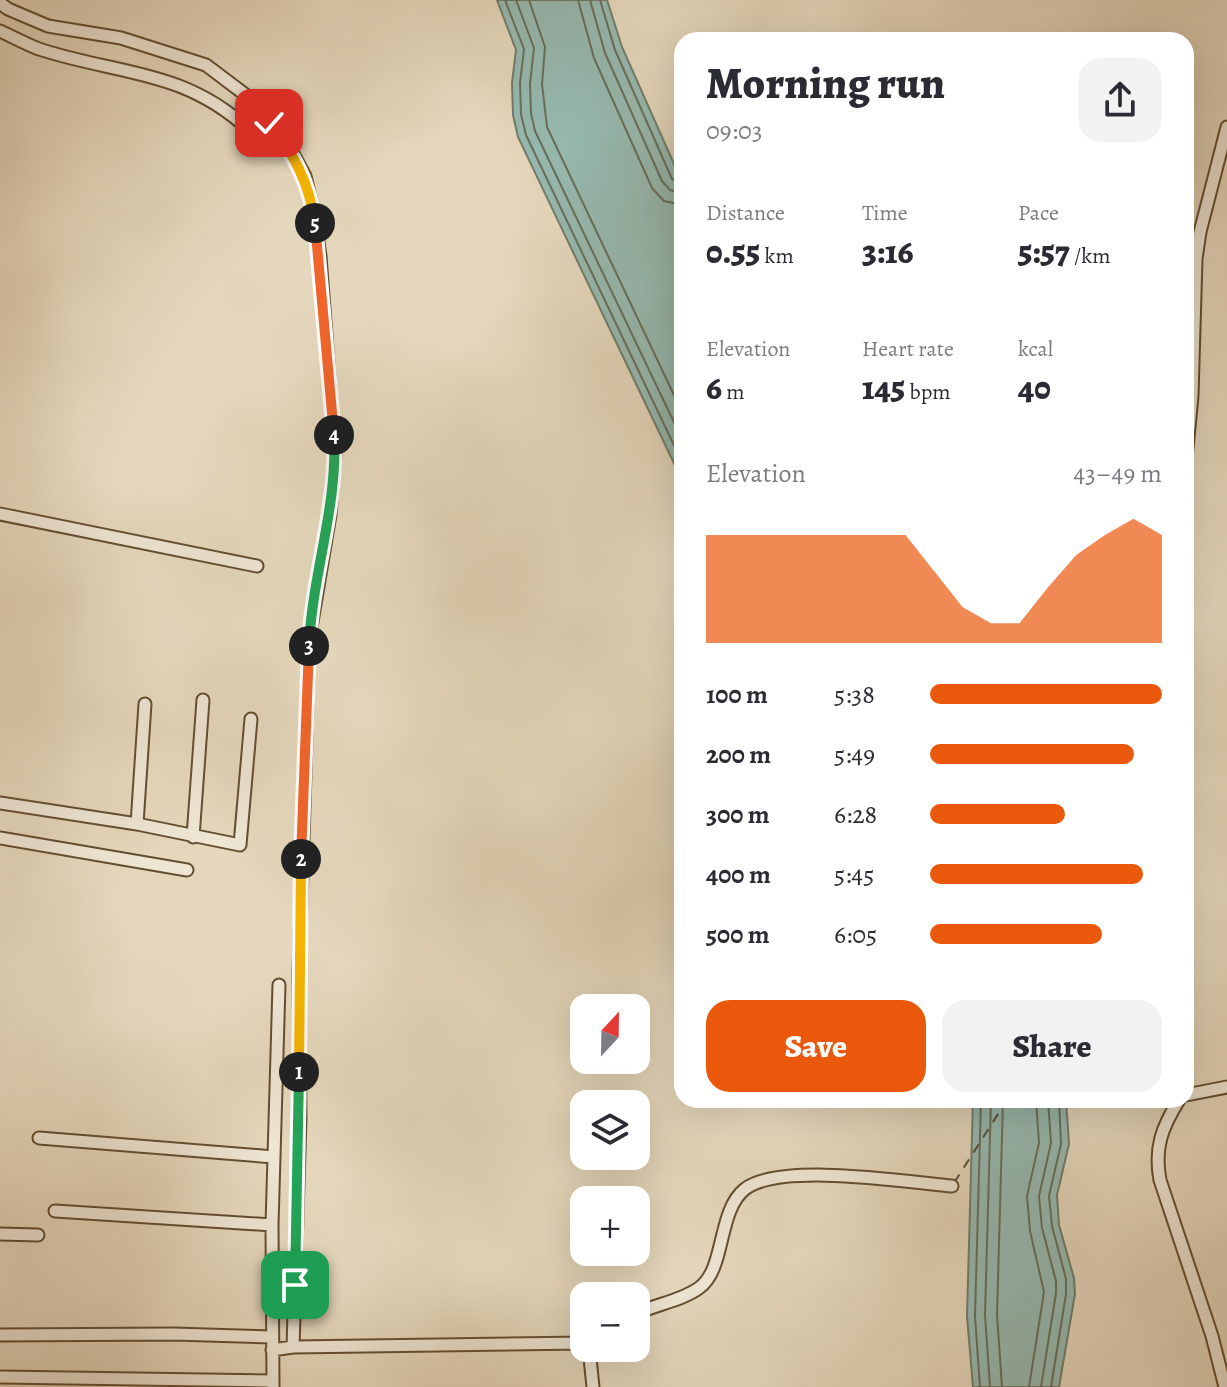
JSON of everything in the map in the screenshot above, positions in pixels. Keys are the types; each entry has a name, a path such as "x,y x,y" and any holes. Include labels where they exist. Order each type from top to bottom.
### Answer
{"street":[{"path":"0,3 48,26 121,38 206,65 247,96 291,150 305,176 314,214 323,287 335,455 330,515 309,640 299,973 299,1148 293,1347"},
{"path":"0,31 37,48 163,79 215,101 248,129"},
{"path":"1194,328 1200,232 1227,127"},
{"path":"0,514 257,566"},
{"path":"193,837 203,700"},
{"path":"137,824 145,704"},
{"path":"0,803 241,843 251,719"},
{"path":"0,838 187,870"},
{"path":"0,1377 273,1384 274,1086 279,985"},
{"path":"1194,1093 1227,1087"},
{"path":"1175,1108 1157,1147 1160,1180 1212,1336 1225,1387"},
{"path":"39,1138 274,1157"},
{"path":"650,1308 692,1292 706,1280 736,1200 744,1190 756,1183 775,1178 835,1175 952,1186"},
{"path":"55,1211 272,1225"},
{"path":"0,1234 38,1235"},
{"path":"0,1335 272,1337"},
{"path":"272,1350 293,1347 570,1343"},
{"path":"590,1362 593,1387"}],"water":[{"path":"497,0 607,0 622,47 674,164 674,463 518,137 513,115 512,83 516,50"},
{"path":"973,1108 1067,1108 1069,1144 1057,1195 1059,1225 1074,1278 1075,1294 1059,1387 973,1387 967,1316"}],"ferry route":[{"path":"954,1183 1002,1108"}],"route":[{"path":"269,123 291,150 305,176 314,214 335,455 330,515 309,640 299,973 300,1119 295,1285"}]}
